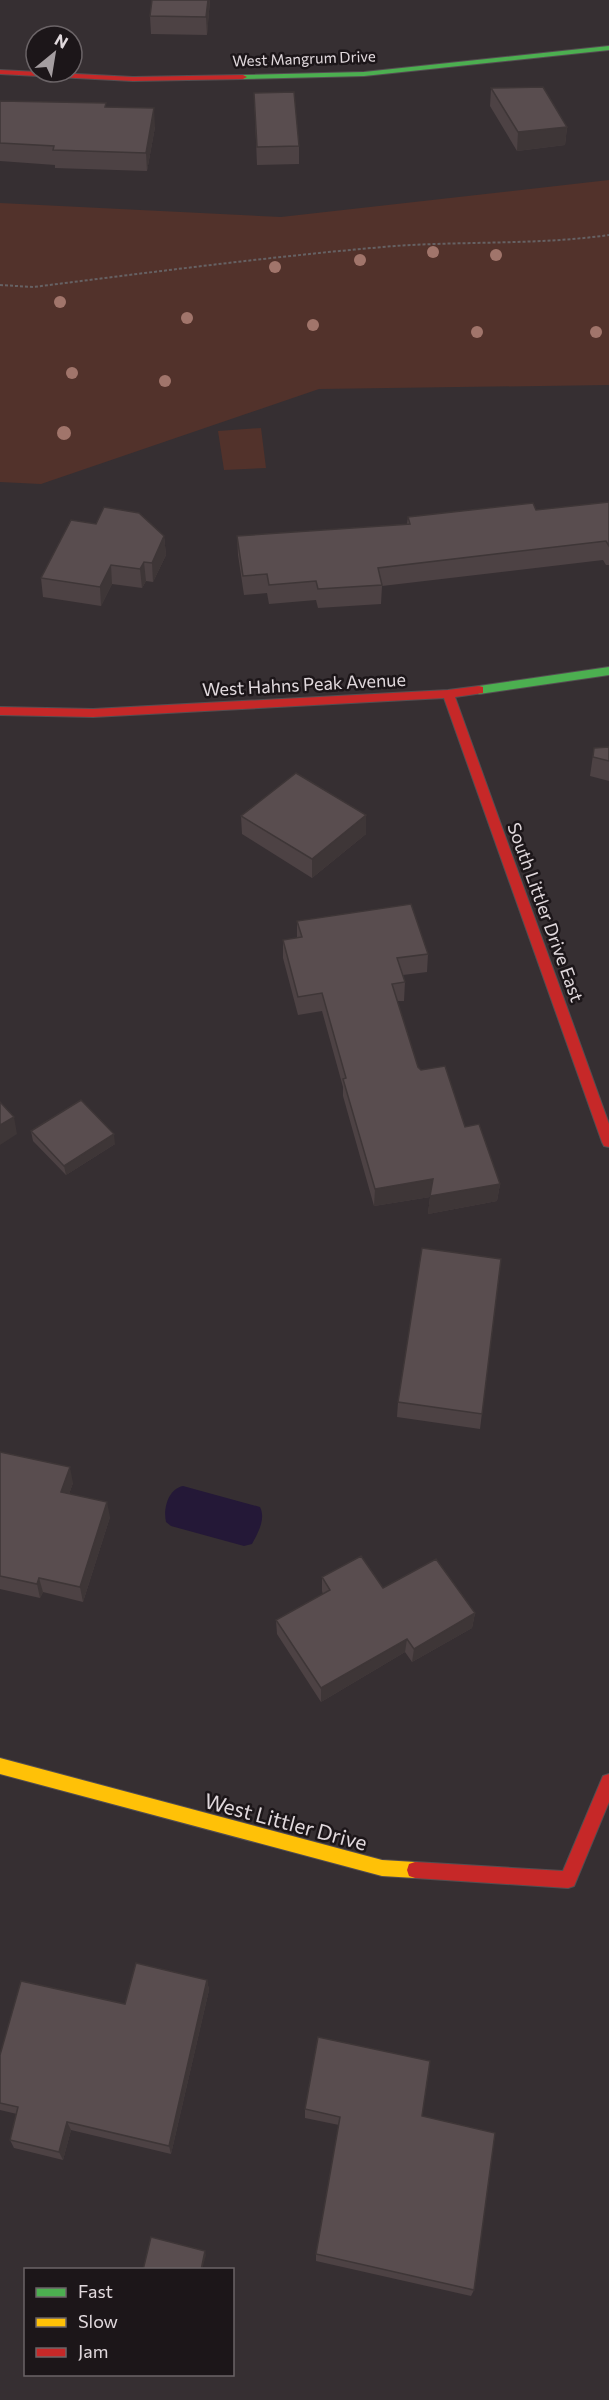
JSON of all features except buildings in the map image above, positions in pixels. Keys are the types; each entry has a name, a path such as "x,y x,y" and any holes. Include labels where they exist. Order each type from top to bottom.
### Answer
{"street":[{"name":"West Mangrum Drive","path":"0,72 133,79 364,74 609,48"},
{"name":"West Hahns Peak Avenue","path":"0,711 93,713 448,694 609,671"},
{"name":"South Littler Drive East","path":"448,694 609,1142"},
{"name":"West Littler Drive","path":"0,1766 382,1869 568,1880 609,1782"}],"path":[{"path":"0,285 33,287 309,253 454,242 580,239 609,235"}],"shaded area":[{"path":"609,180 609,385 319,389 41,484 0,482 0,203 281,217"},
{"path":"261,428 266,468 224,470 218,431"},
{"path":"183,1486 260,1507 262,1521 252,1544 244,1546 171,1526 166,1522 165,1511 170,1495"}],"traffic: fast":[{"path":"243,77 364,74 609,48"},
{"path":"479,690 609,671"}],"traffic: slow":[{"path":"0,1766 382,1868 415,1870"}],"traffic: jam":[{"path":"0,72 133,79 243,77"},
{"path":"0,711 93,713 448,694 479,690"},
{"path":"448,694 609,1142"},
{"path":"415,1870 568,1880 609,1782"}]}
